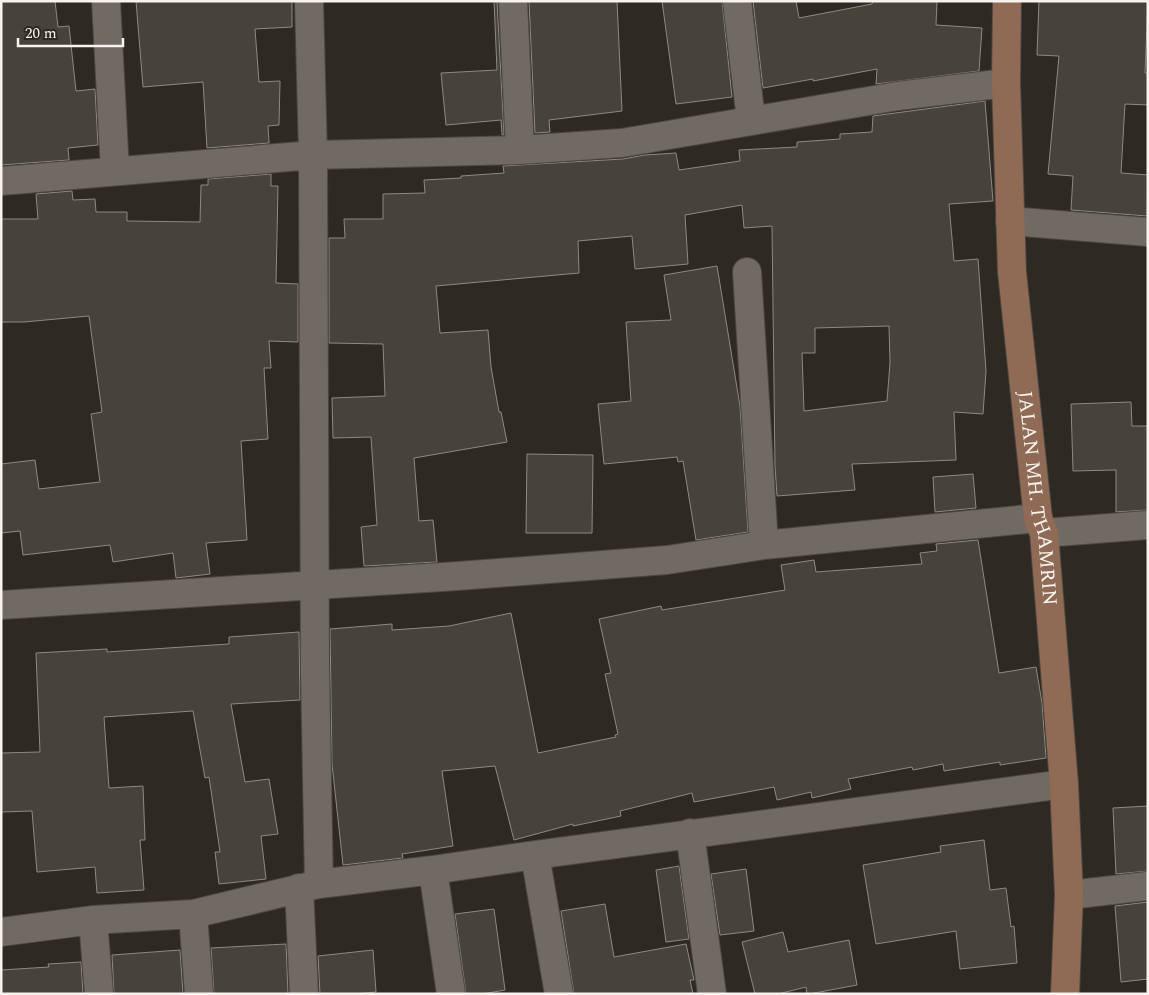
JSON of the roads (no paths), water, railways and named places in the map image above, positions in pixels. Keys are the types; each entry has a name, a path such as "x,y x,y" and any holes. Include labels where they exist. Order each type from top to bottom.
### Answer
{"main road":[{"name":"JALAN MH. THAMRIN","path":"1007,1 1006,83 1012,272 1041,525 1064,784 1069,895 1065,994"}],"street":[{"path":"106,1 115,171"},
{"path":"304,994 309,886 315,585 313,155 309,1"},
{"path":"514,1 520,150"},
{"path":"737,1 751,120"},
{"path":"1,180 313,155 520,150 622,143 898,96 1006,83"},
{"path":"1010,222 1148,232"},
{"path":"747,272 764,545"},
{"path":"1,605 458,576 667,560 764,545 1041,525 1148,525"},
{"path":"1,932 93,920 193,914 309,886 690,833 1064,784"},
{"path":"690,833 712,994"},
{"path":"535,854 559,994"},
{"path":"433,870 451,994"},
{"path":"1069,895 1148,886"},
{"path":"193,914 199,994"},
{"path":"93,920 99,994"}]}
